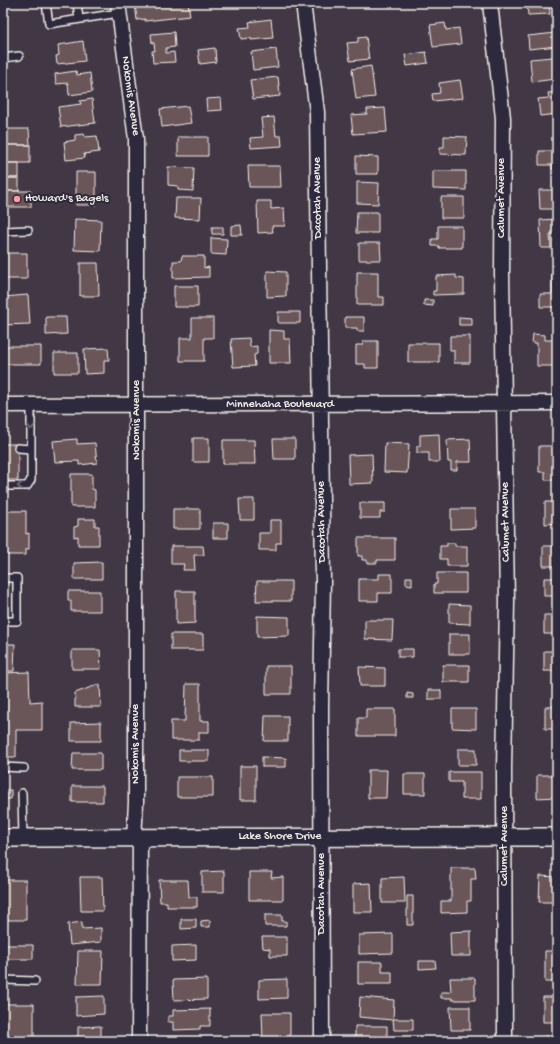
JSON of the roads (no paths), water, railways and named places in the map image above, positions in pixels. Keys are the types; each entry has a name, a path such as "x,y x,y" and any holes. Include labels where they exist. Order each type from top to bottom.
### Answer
{"street":[{"name":"Dacotah Avenue","path":"303,3 317,112 323,580 321,708 322,1041"},
{"name":"Calumet Avenue","path":"490,3 503,118 502,273 507,601 504,769 505,1041"},
{"name":"Nokomis Avenue","path":"118,8 136,139 136,787 139,1041"},
{"name":"Minnehaha Boulevard","path":"3,405 557,403"},
{"name":"Lake Shore Drive","path":"3,838 557,837"}],"lane":[{"path":"46,3 49,24 79,19 118,8"},
{"path":"77,3 79,19"},
{"path":"3,58 19,56"},
{"path":"3,230 28,230"},
{"path":"3,486 27,486 31,480 31,405"},
{"path":"18,448 31,448"},
{"path":"3,578 17,578 17,621 3,621"},
{"path":"3,767 24,768"},
{"path":"22,793 23,838"},
{"path":"3,980 35,980"}],"place":[{"name":"Howard's Bagels","path":"17,199"}]}
